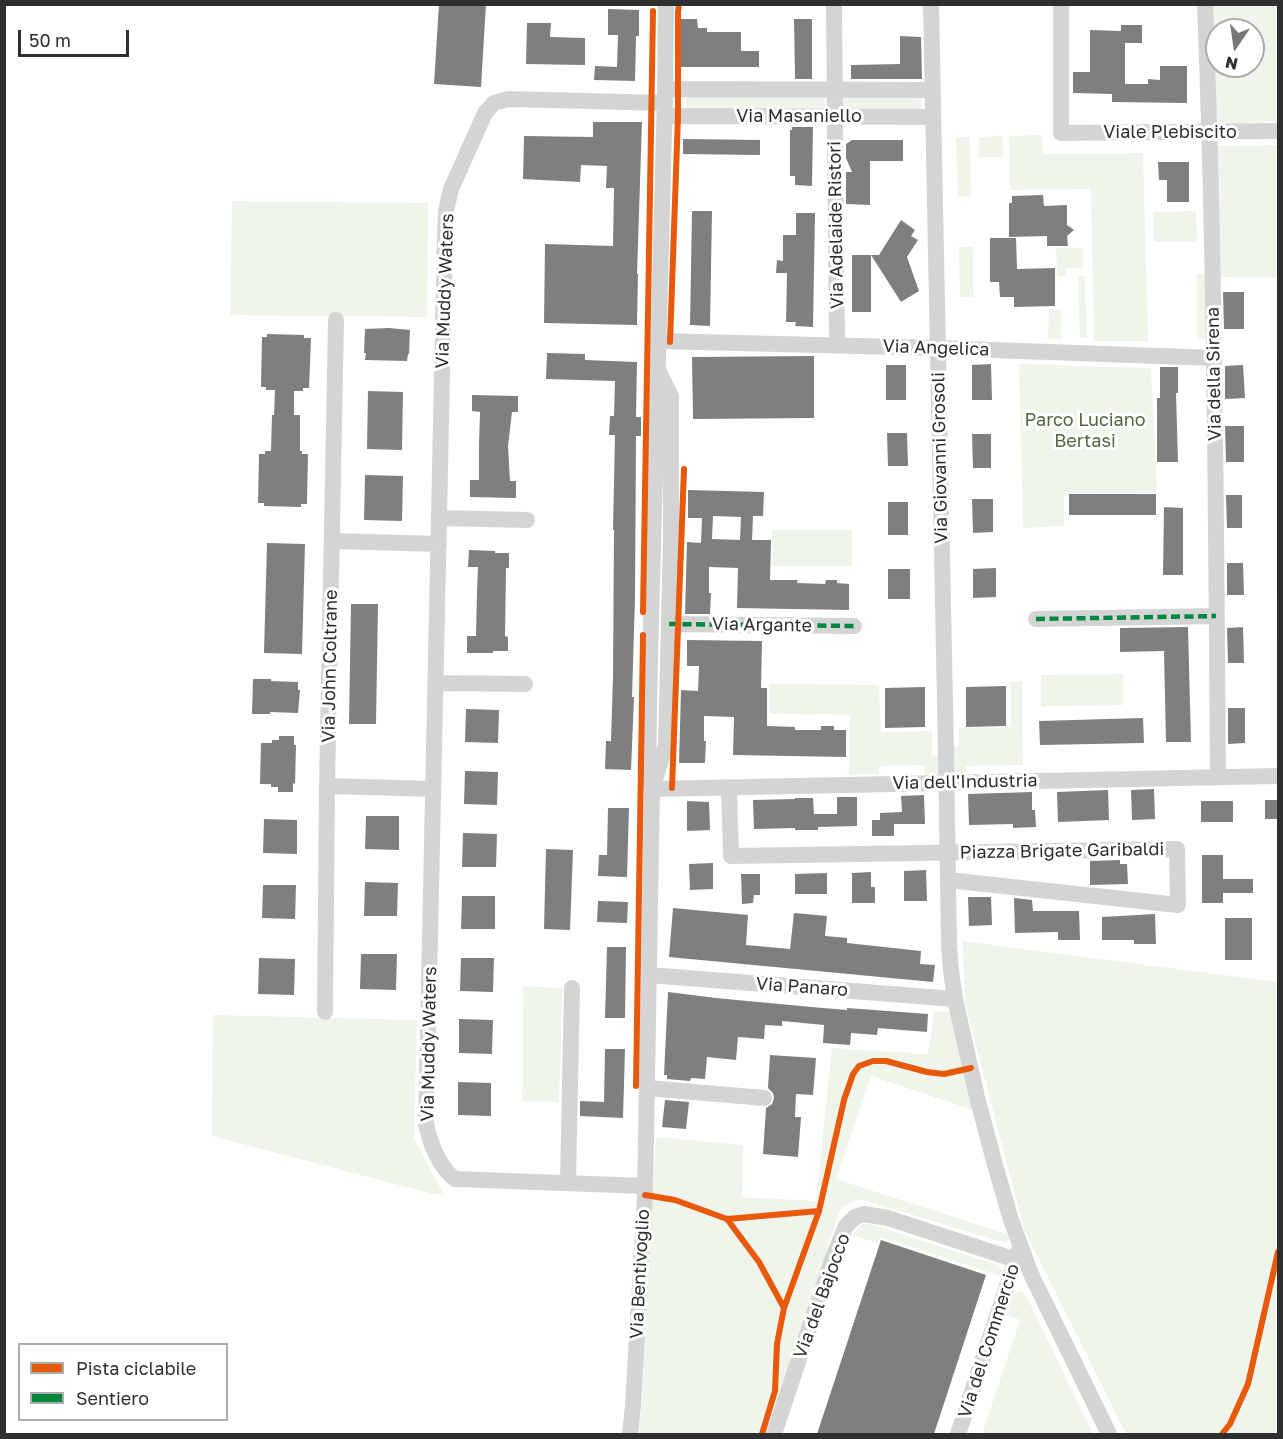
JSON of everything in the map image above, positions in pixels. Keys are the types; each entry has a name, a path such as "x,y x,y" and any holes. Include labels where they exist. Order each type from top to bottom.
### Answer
{"street":[{"name":"Via Adelaide Ristori","path":"834,4 837,345"},
{"name":"Via Giovanni Grosoli","path":"931,4 951,971 955,999 984,1128 1018,1253 1031,1274 1109,1434"},
{"name":"Viale Plebiscito","path":"1061,4 1061,133 1278,131"},
{"name":"Via della Sirena","path":"1205,4 1215,358 1218,777"},
{"name":"Via Bentivoglio","path":"630,1434 645,1186 652,789 648,770 667,10"},
{"name":"Via Masaniello","path":"665,103 834,103 932,90"},
{"name":"Via Muddy Waters","path":"645,1186 455,1179 442,1166 426,1124 446,211 451,189 485,113 494,103 508,99 665,103"},
{"name":"Via Masaniello","path":"665,103 834,103 933,117"},
{"name":"Via John Coltrane","path":"325,1012 336,320"},
{"name":"Via Angelica","path":"658,341 1215,358"},
{"name":"Via Bentivoglio","path":"652,789 666,745 672,469 671,396 657,368"},
{"path":"654,458 672,469 654,482"},
{"path":"439,518 527,520"},
{"path":"332,541 438,544"},
{"path":"1036,619 1216,616"},
{"name":"Via Argante","path":"669,624 854,626"},
{"path":"435,683 525,684"},
{"name":"Via dell'Industria","path":"652,789 1278,776"},
{"path":"327,786 433,789"},
{"path":"729,787 731,856 948,853"},
{"name":"Piazza Brigate Garibaldi","path":"948,853 1177,849 1178,905 948,880"},
{"name":"Via Panaro","path":"649,975 955,999"},
{"path":"568,1183 572,988"},
{"path":"647,1088 764,1098"},
{"name":"Via del Bajocco","path":"774,1434 832,1260 846,1226 855,1217 864,1215 888,1218 1018,1253"},
{"name":"Via del Commercio","path":"958,1434 1018,1253"}],"green space":[{"path":"1211,5 1278,5 1278,122 1213,124 1212,78 1265,78 1265,18 1211,18"},
{"path":"841,96 921,96 921,109 841,108"},
{"path":"686,97 825,97 825,110 686,109"},
{"path":"1042,135 1043,154 1143,153 1148,341 1094,341 1091,189 1010,190 1009,136"},
{"path":"1003,136 1003,157 979,157 979,137"},
{"path":"956,137 970,137 971,196 958,197"},
{"path":"1278,145 1278,278 1219,277 1215,146"},
{"path":"232,201 428,203 427,317 230,315"},
{"path":"1196,211 1197,242 1154,242 1153,212"},
{"path":"959,247 973,247 974,297 960,297"},
{"path":"1056,248 1083,248 1083,268 1066,268 1066,276 1057,276"},
{"path":"1197,274 1209,274 1209,339 1197,339"},
{"path":"1078,276 1085,276 1087,338 1080,338"},
{"path":"1049,309 1061,310 1061,339 1048,339"},
{"path":"1276,359 1278,359 1278,682 1277,682"},
{"name":"Parco Luciano Bertasi","path":"1019,364 1151,368 1157,493 1064,494 1064,526 1023,528"},
{"path":"772,530 852,530 852,566 772,566"},
{"path":"1123,674 1123,705 1041,707 1041,675"},
{"path":"1022,681 1023,765 966,766 966,776 954,776 954,747 959,747 958,728 1011,727 1010,682"},
{"path":"769,684 879,685 881,732 932,731 932,756 939,756 939,776 925,777 924,765 879,766 879,774 849,775 850,715 770,714"},
{"path":"962,941 1278,982 1278,1434 1126,1434 1024,1229 966,1007"},
{"path":"523,986 563,988 559,1102 522,1101"},
{"path":"934,1011 951,1012 973,1110 871,1076 836,1179 1007,1234 1009,1239 1005,1243 864,1200 848,1204 840,1210 766,1434 638,1434 656,1137 743,1145 742,1197 816,1201 832,1048 928,1054"},
{"path":"213,1015 417,1020 414,1139 444,1195 212,1136"},
{"path":"863,1224 870,1224 995,1264 1004,1272 1004,1277 880,1237 877,1243 853,1235"},
{"path":"1019,1291 1026,1295 1093,1434 982,1434 1020,1320 1007,1315 1013,1295"}],"building":[{"path":"439,4 486,4 481,87 434,84"},
{"path":"608,9 639,10 635,81 594,80 595,66 617,67 618,35 608,35"},
{"path":"681,19 697,19 698,28 707,28 707,32 741,32 741,51 759,51 759,67 681,67"},
{"path":"794,19 812,19 812,79 795,79"},
{"path":"527,23 551,23 550,37 585,38 585,65 526,64"},
{"path":"1121,25 1142,25 1142,43 1125,43 1125,84 1148,84 1148,79 1160,80 1160,66 1187,66 1187,103 1112,102 1112,94 1073,93 1073,72 1090,72 1090,30 1121,31"},
{"path":"900,36 921,37 922,79 851,79 851,65 900,64"},
{"path":"593,122 642,122 637,325 544,323 545,244 613,246 614,188 606,188 607,166 581,165 580,182 523,179 524,136 593,137"},
{"path":"792,127 813,127 812,186 795,185 795,176 790,176 790,130"},
{"path":"683,139 760,140 760,155 683,154"},
{"path":"852,140 903,140 903,161 870,161 870,205 846,204 846,172 852,172 846,158 846,144"},
{"path":"1158,162 1189,162 1189,202 1167,202 1167,180 1159,180"},
{"path":"1043,195 1044,206 1067,205 1067,225 1074,230 1067,236 1068,246 1047,246 1047,236 1009,237 1009,203 1012,203 1012,196"},
{"path":"692,211 712,211 710,326 690,325"},
{"path":"796,213 815,213 813,327 795,326 796,322 786,322 787,273 776,273 777,260 783,261 783,235 796,235"},
{"path":"901,220 915,230 911,236 918,240 907,257 919,291 901,302 871,255 879,255"},
{"path":"990,238 1016,238 1017,269 1055,268 1055,306 1014,307 1014,297 1000,297 999,282 990,282"},
{"path":"852,255 871,255 871,312 852,312"},
{"path":"1223,292 1244,292 1244,329 1224,329"},
{"path":"365,329 410,330 407,361 365,360"},
{"path":"267,334 304,335 304,338 311,338 309,388 294,391 294,415 300,415 300,451 302,454 308,454 307,504 301,504 301,507 264,506 264,503 258,503 259,454 271,451 272,415 274,415 275,390 266,390 266,387 261,387 262,337 267,337"},
{"path":"547,353 585,354 585,360 637,362 636,417 641,417 641,436 636,436 632,697 634,697 631,770 605,769 606,741 611,741 613,676 615,435 609,435 610,416 614,416 615,381 546,379"},
{"path":"814,356 814,418 693,419 692,357"},
{"path":"991,364 992,400 972,400 972,365"},
{"path":"886,365 906,365 906,400 886,400"},
{"path":"1243,365 1245,398 1225,399 1225,366"},
{"path":"1160,367 1178,367 1178,393 1176,393 1178,462 1157,462 1157,398 1160,398"},
{"path":"368,391 403,392 402,450 367,449"},
{"path":"472,395 518,396 518,412 512,412 508,446 510,481 516,481 516,498 470,497 470,480 479,480 480,412 472,411"},
{"path":"1225,426 1244,426 1244,462 1226,462"},
{"path":"887,433 907,433 908,466 888,466"},
{"path":"972,434 991,434 991,468 973,468"},
{"path":"365,475 403,476 402,521 364,520"},
{"path":"688,490 764,492 763,516 753,516 752,540 771,540 770,580 798,580 797,583 825,584 826,580 837,580 837,583 849,584 849,610 737,608 738,568 709,567 710,614 685,614 687,542 701,543 702,518 688,518","holes":["713,516 741,517 740,540 712,539"]},
{"path":"1069,494 1156,494 1156,515 1069,515"},
{"path":"1226,495 1242,495 1242,528 1227,528"},
{"path":"972,499 993,499 993,532 973,533"},
{"path":"888,502 908,502 908,535 888,535"},
{"path":"1164,507 1183,508 1183,575 1163,575"},
{"path":"267,543 305,544 302,654 264,653"},
{"path":"469,550 509,553 509,568 506,568 505,636 508,637 508,651 467,653 467,636 476,636 478,567 468,567"},
{"path":"1227,563 1243,563 1244,595 1227,595"},
{"path":"996,568 996,597 973,598 973,569"},
{"path":"888,569 910,569 910,599 888,599"},
{"path":"351,604 378,604 376,724 349,724"},
{"path":"1188,627 1191,742 1166,742 1164,651 1120,652 1120,628"},
{"path":"1243,627 1244,663 1228,663 1227,628"},
{"path":"687,640 762,641 761,688 767,688 767,726 795,727 795,730 821,730 821,726 834,726 834,730 846,730 846,757 733,755 734,717 704,716 705,763 679,763 681,690 698,691 699,666 687,666"},
{"path":"253,679 298,682 298,690 300,690 298,713 252,714"},
{"path":"1006,686 1006,726 966,727 966,687"},
{"path":"925,687 925,727 885,728 885,688"},
{"path":"1228,708 1245,708 1245,743 1228,744"},
{"path":"466,709 499,710 498,743 465,742"},
{"path":"1143,718 1144,743 1040,745 1039,721"},
{"path":"279,736 294,736 294,745 296,745 293,792 278,792 278,787 271,787 271,784 260,784 261,743 272,743 272,740 279,740"},
{"path":"465,771 498,772 497,805 464,804"},
{"path":"1154,789 1155,819 1132,820 1131,790"},
{"path":"1108,790 1109,820 1058,822 1057,792"},
{"path":"1032,792 1032,810 1035,810 1036,827 1013,828 1013,824 969,825 968,794"},
{"path":"924,795 925,824 894,824 894,836 872,836 872,820 880,820 880,813 902,812 901,796"},
{"path":"837,797 857,797 857,826 818,827 818,830 754,829 753,800 813,798 814,814 837,814"},
{"path":"1265,800 1278,800 1278,819 1265,819"},
{"path":"687,801 709,802 710,830 687,831"},
{"path":"1201,801 1233,801 1233,822 1201,822"},
{"path":"608,808 629,808 627,877 598,876 599,855 607,855"},
{"path":"366,816 399,816 399,850 365,849"},
{"path":"264,819 297,820 297,854 263,853"},
{"path":"463,833 497,834 496,867 462,867"},
{"path":"546,849 573,850 570,930 544,929"},
{"path":"1202,855 1223,855 1223,879 1253,879 1253,893 1223,893 1223,903 1202,903"},
{"path":"1120,860 1120,864 1127,864 1128,884 1090,885 1090,861"},
{"path":"713,863 713,889 690,890 689,864"},
{"path":"926,870 927,901 904,901 904,871"},
{"path":"871,872 871,887 875,887 875,903 852,903 852,873"},
{"path":"827,873 827,894 795,894 795,874"},
{"path":"741,874 760,874 760,895 754,895 753,903 742,904"},
{"path":"365,882 398,883 397,916 364,916"},
{"path":"263,885 296,885 295,919 262,918"},
{"path":"462,896 495,896 495,929 461,929"},
{"path":"968,897 991,897 992,925 969,926"},
{"path":"1014,898 1032,900 1033,911 1079,911 1080,940 1058,940 1058,932 1015,933"},
{"path":"598,901 628,902 627,923 597,922"},
{"path":"673,908 748,915 746,945 790,949 794,913 827,916 825,936 847,938 847,943 921,951 920,964 935,965 933,982 669,957"},
{"path":"1155,914 1156,944 1134,944 1134,940 1102,940 1102,917"},
{"path":"1225,918 1252,918 1252,960 1225,960"},
{"path":"607,947 626,947 625,1018 605,1018"},
{"path":"361,954 397,954 396,990 360,989"},
{"path":"259,958 295,959 294,995 258,994"},
{"path":"461,958 494,958 493,992 460,991"},
{"path":"668,992 811,1007 928,1014 927,1032 878,1028 877,1035 851,1033 850,1045 823,1043 824,1025 782,1021 782,1026 765,1025 764,1039 738,1037 736,1060 707,1057 705,1079 691,1078 690,1081 667,1079 667,1075 664,1075"},
{"path":"459,1019 493,1020 492,1054 459,1053"},
{"path":"605,1049 625,1049 623,1118 580,1116 580,1101 604,1102"},
{"path":"770,1055 816,1058 813,1095 796,1094 795,1117 801,1117 798,1157 763,1154 766,1108 772,1104 774,1098 768,1088"},
{"path":"458,1082 491,1083 491,1116 458,1115"},
{"path":"665,1100 689,1102 686,1129 662,1127"},
{"path":"881,1240 986,1275 934,1434 817,1434"}],"marked path":[{"path":"1036,619 1216,616"},
{"path":"669,624 854,626"}],"cycle path":[{"path":"670,342 678,116 679,4"},
{"path":"643,612 653,11"},
{"path":"672,788 684,469"},
{"path":"636,1086 643,635"},
{"path":"762,1434 775,1391 777,1344 784,1308 819,1211 844,1100 853,1074 859,1066 873,1061 886,1061 944,1074 971,1068"},
{"path":"645,1195 675,1200 727,1219 819,1211"},
{"path":"727,1219 759,1262 784,1308"},
{"path":"1222,1434 1230,1424 1248,1384 1278,1252"}]}
